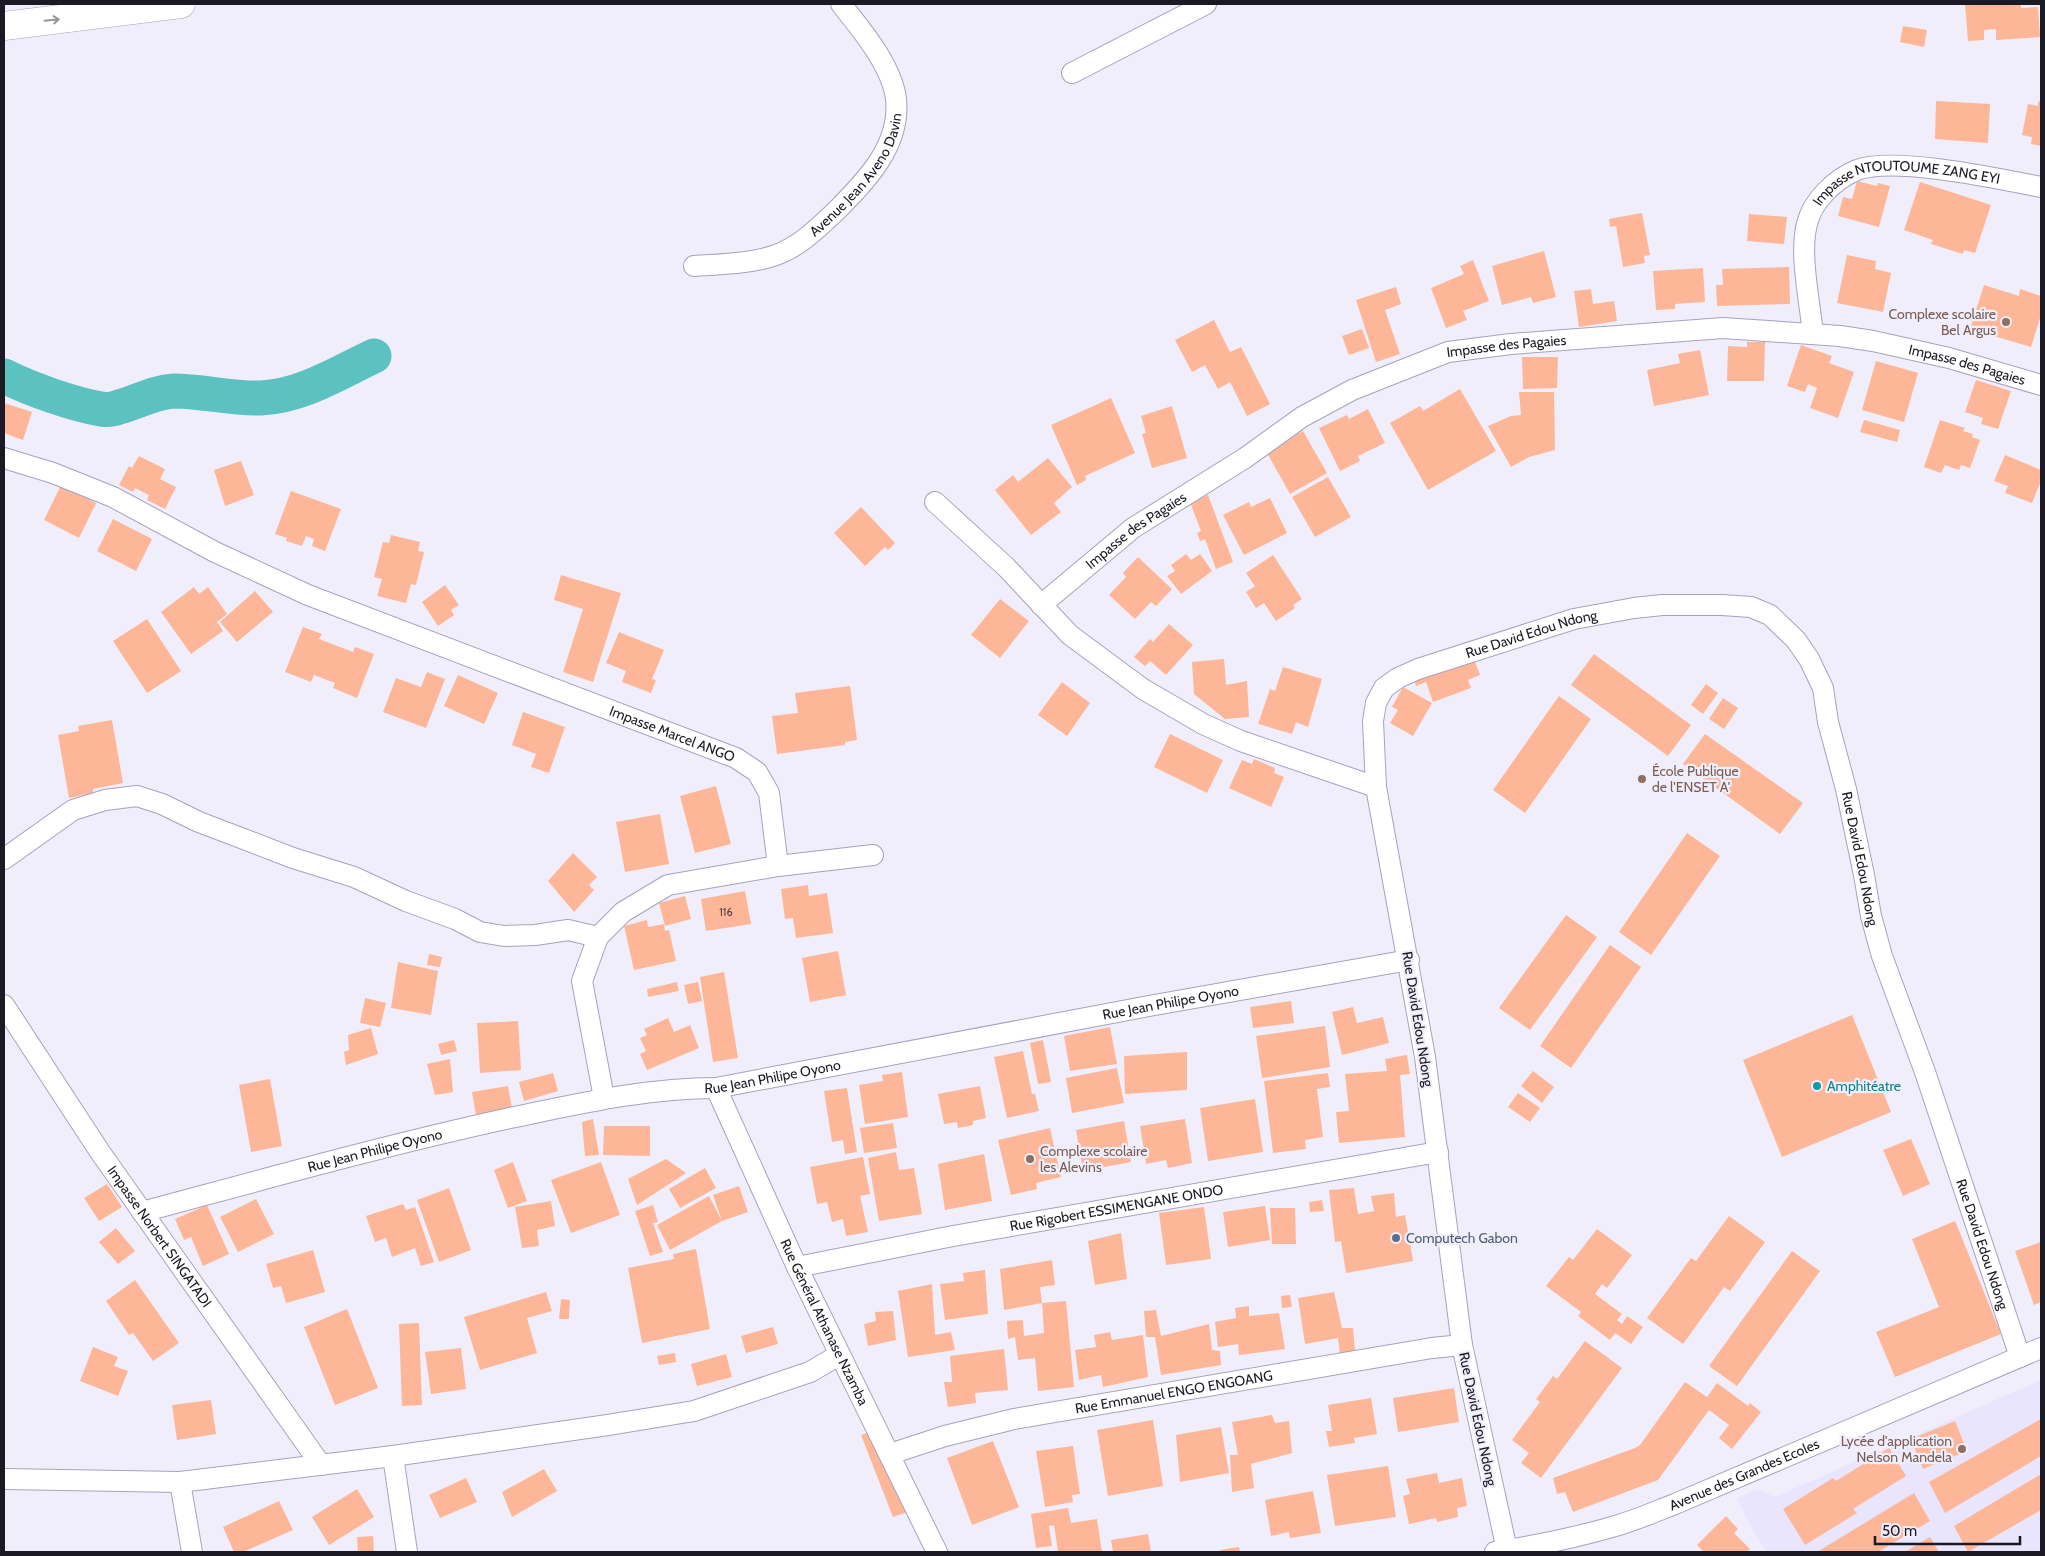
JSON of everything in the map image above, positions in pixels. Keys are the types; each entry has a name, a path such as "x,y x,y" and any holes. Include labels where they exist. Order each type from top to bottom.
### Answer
{"highway":[{"path":"4,26 181,4"}],"street":[{"name":"Avenue Jean Aveno Davin","path":"694,266 754,261 775,256 810,236 863,185 884,154 894,123 896,99 891,80 879,57 841,4"},
{"path":"1072,73 1206,4"},
{"name":"Impasse NTOUTOUME ZANG EYI","path":"1813,334 1806,270 1806,224 1816,203 1833,185 1858,170 1888,166 1920,168 2041,187"},
{"name":"Impasse des Pagaies","path":"1041,605 1132,528 1245,458 1302,417 1352,390 1448,352 1511,344 1706,329 1813,334 1865,340 1949,358 2041,384"},
{"name":"Impasse Marcel ANGO","path":"4,458 52,473 106,494 215,552 308,595 736,758 757,772 768,793 778,866"},
{"path":"935,502 998,560 1070,635 1143,689 1177,710 1241,740 1376,787"},
{"name":"Rue David Edou Ndong","path":"1501,1551 1462,1345 1425,1057 1376,787 1373,721 1376,703 1384,688 1398,678 1418,668 1574,619 1634,608 1662,605 1751,607 1770,616 1783,626 1809,659 1823,688 1830,732 1846,789 1871,916 1882,956 1928,1081 2020,1357"},
{"path":"4,859 73,810 105,800 137,796 162,804 199,822 293,858 354,877 406,901 455,919 480,932 504,936 535,935 568,930 598,937"},
{"path":"604,1098 582,982 598,937 623,912 668,884 778,866 873,855"},
{"name":"Rue Jean Philipe Oyono","path":"142,1212 377,1148 604,1098 685,1088 716,1088 1149,1006 1408,960"},
{"name":"Impasse Norbert SINGATADI","path":"4,1005 100,1152 321,1465"},
{"name":"Rue Général Athanase Nzamba","path":"716,1088 797,1268 937,1552"},
{"name":"Rue Rigobert ESSIMENGANE ONDO","path":"797,1268 953,1236 1438,1152"},
{"name":"Rue Emmanuel ENGO ENGOANG","path":"890,1454 944,1436 1014,1419 1432,1348 1462,1345"},
{"name":"Avenue des Grandes Ecoles","path":"1501,1551 1535,1546 1614,1526 1666,1507 2041,1348"},
{"path":"4,1479 180,1482 393,1456 694,1411 810,1372 839,1355"},
{"path":"393,1456 407,1552"},
{"path":"180,1482 192,1552"}],"shaded area":[{"name":"Lycée d'application Nelson Mandela","path":"2041,1380 2041,1552 1767,1552 1748,1522 1737,1499 1756,1489 1775,1497"}],"building":[{"path":"1965,4 2021,4 2021,8 2038,7 2040,37 1996,40 1996,29 1984,30 1984,40 1968,41"},
{"path":"1903,26 1927,30 1924,47 1900,42"},
{"path":"1936,101 1990,104 1988,143 1935,139"},
{"path":"2038,101 2041,102 2041,146 2031,144 2032,137 2022,135 2028,104 2038,106"},
{"path":"1857,181 1877,186 1878,183 1890,186 1879,227 1838,216 1843,197 1852,199"},
{"path":"1920,182 1991,205 1975,253 1964,250 1963,254 1931,244 1933,240 1904,230"},
{"path":"1642,213 1650,255 1644,256 1645,263 1623,267 1616,226 1610,227 1609,219"},
{"path":"1749,214 1787,217 1784,244 1747,241"},
{"path":"1544,251 1556,297 1533,303 1531,297 1502,305 1492,266"},
{"path":"1847,255 1876,261 1875,269 1891,273 1883,312 1837,303"},
{"path":"1473,260 1489,301 1463,311 1467,320 1446,328 1431,288 1464,274 1460,266"},
{"path":"1789,267 1790,304 1717,306 1716,285 1723,285 1722,269"},
{"path":"1703,268 1705,302 1675,304 1675,309 1656,310 1653,271"},
{"name":"Complexe scolaire Bel Argus","path":"1984,285 2019,296 2020,289 2041,296 2041,315 2031,347 1970,329"},
{"path":"1396,287 1401,304 1385,310 1400,354 1376,362 1356,300"},
{"path":"1591,289 1593,304 1614,301 1617,321 1579,327 1574,291"},
{"path":"1214,320 1230,352 1241,347 1270,404 1247,416 1230,382 1218,389 1205,365 1192,372 1175,340"},
{"path":"1362,329 1369,348 1349,355 1342,336"},
{"path":"1747,342 1765,342 1764,381 1727,381 1728,346 1747,347"},
{"path":"1801,345 1832,356 1829,363 1854,372 1838,418 1810,408 1817,388 1808,384 1805,392 1787,386"},
{"path":"1700,350 1709,395 1654,406 1647,370 1680,363 1678,354"},
{"path":"1522,357 1558,357 1557,388 1523,389"},
{"path":"1876,361 1918,373 1904,422 1862,410"},
{"path":"1976,380 2011,391 1998,429 1981,424 1983,418 1965,412"},
{"path":"1460,389 1496,451 1428,490 1390,423 1420,406 1423,411"},
{"path":"1519,392 1554,392 1555,450 1529,457 1511,467 1488,426 1511,416 1521,415"},
{"path":"1111,398 1135,453 1085,476 1086,480 1077,485 1051,425"},
{"path":"4,403 32,412 23,440 4,433"},
{"path":"1172,406 1187,458 1152,468 1142,434 1146,433 1141,416"},
{"path":"1368,409 1385,443 1358,456 1360,461 1340,471 1319,428 1347,415 1349,419"},
{"path":"1864,420 1900,430 1897,442 1860,432"},
{"path":"1940,420 1965,428 1963,431 1973,434 1972,437 1980,440 1970,468 1961,465 1959,470 1945,465 1941,473 1924,467"},
{"path":"1303,431 1327,473 1290,494 1266,451"},
{"path":"2005,455 2041,470 2041,481 2032,503 2005,493 2008,486 1994,481"},
{"path":"139,456 165,469 160,479 176,487 165,509 147,500 149,495 135,488 133,492 119,485 129,466 132,468"},
{"path":"1048,458 1072,487 1054,503 1061,512 1031,535 995,490 1013,475 1018,482"},
{"path":"241,461 254,495 225,506 214,470"},
{"path":"1328,477 1351,517 1315,537 1292,497"},
{"path":"61,485 96,503 79,538 44,520"},
{"path":"291,491 341,509 325,551 312,546 314,539 306,536 302,546 286,541 287,538 275,534"},
{"path":"1208,495 1233,562 1216,569 1205,539 1200,541 1197,533 1201,531 1190,502"},
{"path":"1270,498 1287,533 1244,555 1223,515 1249,502 1251,507"},
{"path":"861,507 895,543 888,550 885,547 865,566 834,533"},
{"path":"113,519 152,539 136,571 97,551"},
{"path":"391,535 420,542 418,551 424,552 416,585 411,584 406,603 377,596 382,579 374,577 383,542 389,543"},
{"path":"1186,554 1191,560 1200,554 1212,571 1181,594 1167,576 1175,571 1171,565"},
{"path":"1273,555 1302,599 1293,605 1295,608 1276,621 1264,603 1256,608 1246,592 1255,586 1246,573"},
{"path":"1138,557 1172,589 1156,606 1151,602 1135,619 1109,595 1126,577 1123,573"},
{"path":"561,575 621,593 593,682 563,672 583,609 554,600"},
{"path":"445,585 459,605 451,610 454,615 438,626 422,602"},
{"path":"194,587 199,594 208,587 227,614 217,622 223,631 191,654 161,612"},
{"path":"255,591 273,612 237,642 220,622"},
{"path":"1000,599 1029,621 1000,658 971,635"},
{"path":"147,619 181,671 147,693 113,641"},
{"path":"1169,624 1193,645 1166,675 1150,661 1145,666 1134,657 1150,639 1153,642"},
{"path":"303,627 322,634 319,639 353,652 355,647 374,654 357,698 333,688 335,683 314,675 311,682 285,672"},
{"path":"619,632 664,650 652,679 656,680 651,693 622,682 626,671 606,663"},
{"path":"1472,654 1480,675 1468,680 1471,688 1433,702 1426,682 1416,686 1413,676"},
{"path":"1594,654 1691,725 1668,756 1571,685"},
{"path":"1224,659 1226,685 1247,681 1249,717 1225,719 1194,694 1192,662"},
{"path":"1283,667 1322,679 1308,727 1296,722 1292,734 1258,724 1270,689 1275,691"},
{"path":"427,672 445,679 426,728 383,712 396,678 421,687"},
{"path":"458,675 498,693 484,724 444,706"},
{"path":"1062,682 1090,703 1067,736 1038,715"},
{"path":"1706,684 1718,693 1703,714 1691,705"},
{"path":"850,686 857,740 845,742 845,745 777,754 772,716 798,713 795,693"},
{"path":"1403,687 1432,703 1413,736 1390,723 1398,710 1392,707"},
{"path":"1559,696 1591,719 1525,813 1493,790"},
{"path":"1723,698 1738,708 1724,729 1709,719"},
{"path":"523,712 565,727 549,773 531,767 536,754 512,745"},
{"path":"112,720 123,783 93,789 93,793 69,798 58,735 79,731 78,726"},
{"path":"1170,734 1223,760 1207,793 1154,767"},
{"path":"1705,734 1803,803 1780,834 1683,764"},
{"path":"1254,759 1275,768 1274,773 1284,777 1271,807 1229,788 1242,760 1252,764"},
{"path":"716,786 731,844 695,853 680,796"},
{"path":"660,814 669,864 625,872 616,822"},
{"path":"1687,833 1720,856 1651,955 1619,932"},
{"path":"573,853 597,877 589,885 594,890 574,912 548,881"},
{"path":"808,885 809,896 827,893 833,933 796,938 793,918 785,919 781,889"},
{"path":"745,891 751,924 706,931 701,899"},
{"path":"685,896 691,919 665,926 659,903"},
{"path":"1566,915 1597,937 1530,1030 1499,1008"},
{"path":"647,920 648,927 664,924 665,931 669,930 676,961 634,970 624,926"},
{"path":"1610,945 1641,967 1571,1068 1540,1046"},
{"path":"838,951 846,995 810,1002 802,958"},
{"path":"429,954 442,957 440,967 427,965"},
{"path":"398,962 438,971 431,1015 391,1008"},
{"path":"724,972 738,1058 713,1062 700,977"},
{"path":"677,982 679,991 648,997 647,989"},
{"path":"698,982 702,1001 688,1004 684,985"},
{"path":"365,998 386,1003 380,1027 360,1023"},
{"path":"1291,1001 1294,1023 1253,1028 1250,1007"},
{"path":"1353,1007 1357,1023 1383,1017 1389,1043 1342,1055 1332,1012"},
{"name":"Amphitéatre","path":"1852,1015 1891,1112 1782,1157 1743,1060"},
{"path":"668,1018 674,1032 690,1025 699,1048 647,1070 640,1054 646,1051 640,1038 647,1035 644,1029"},
{"path":"518,1021 521,1070 480,1073 477,1023"},
{"path":"1325,1026 1330,1067 1262,1078 1256,1036"},
{"path":"1110,1027 1117,1064 1070,1071 1064,1036"},
{"path":"371,1028 378,1054 346,1065 344,1052 349,1050 348,1035"},
{"path":"454,1040 457,1051 441,1055 438,1044"},
{"path":"1043,1040 1051,1082 1038,1084 1030,1043"},
{"path":"1023,1051 1032,1094 1035,1094 1039,1111 1007,1118 994,1057"},
{"path":"1187,1052 1187,1090 1125,1094 1124,1056"},
{"path":"1407,1055 1410,1074 1400,1075 1405,1137 1339,1143 1336,1112 1349,1111 1345,1074 1387,1071 1385,1059"},
{"path":"450,1059 453,1092 435,1095 427,1064"},
{"path":"1117,1068 1124,1103 1072,1113 1066,1078"},
{"path":"1533,1071 1554,1087 1542,1103 1521,1086"},
{"path":"902,1072 908,1117 865,1124 859,1085 883,1081 882,1075"},
{"path":"553,1073 558,1091 524,1101 519,1082"},
{"path":"1328,1073 1330,1087 1317,1089 1323,1137 1305,1140 1306,1149 1273,1153 1264,1081"},
{"path":"270,1079 282,1146 251,1152 239,1085"},
{"path":"508,1086 512,1109 476,1115 472,1092"},
{"path":"980,1086 986,1118 973,1121 973,1125 958,1128 957,1122 944,1124 938,1094"},
{"path":"847,1088 857,1152 845,1154 843,1140 832,1142 824,1091"},
{"path":"1518,1093 1540,1108 1530,1122 1508,1107"},
{"path":"1255,1099 1263,1152 1208,1161 1200,1108"},
{"path":"593,1119 599,1155 585,1156 582,1122"},
{"path":"1185,1119 1192,1163 1168,1168 1166,1160 1146,1164 1140,1126"},
{"path":"1124,1121 1131,1162 1083,1171 1076,1130"},
{"path":"893,1123 897,1148 864,1153 860,1128"},
{"path":"604,1126 650,1126 650,1156 603,1155"},
{"name":"Complexe scolaire les Alevins","path":"1050,1128 1061,1177 1036,1183 1037,1189 1011,1195 998,1140"},
{"path":"1911,1139 1930,1184 1903,1196 1883,1150"},
{"path":"896,1152 899,1170 914,1168 922,1214 879,1221 868,1158"},
{"path":"984,1154 992,1201 945,1210 938,1164"},
{"path":"863,1157 870,1194 860,1196 868,1232 846,1236 843,1219 832,1222 827,1202 817,1204 810,1167"},
{"path":"666,1159 686,1173 637,1205 628,1179"},
{"path":"513,1162 527,1201 508,1208 494,1170"},
{"path":"601,1162 620,1215 571,1233 551,1180"},
{"path":"705,1168 716,1188 680,1208 669,1189"},
{"path":"107,1184 122,1207 99,1221 84,1198"},
{"path":"739,1186 748,1212 722,1221 713,1195"},
{"path":"449,1188 471,1250 439,1262 417,1200"},
{"path":"1354,1188 1358,1214 1374,1211 1371,1196 1394,1193 1396,1217 1405,1215 1413,1261 1346,1273 1341,1241 1335,1242 1329,1190"},
{"path":"709,1196 722,1221 670,1250 657,1225"},
{"path":"256,1199 274,1234 238,1252 220,1217"},
{"path":"1322,1200 1324,1211 1310,1212 1309,1202"},
{"path":"551,1201 555,1226 537,1230 539,1246 522,1248 515,1207"},
{"path":"403,1204 406,1210 415,1207 434,1262 421,1266 415,1248 392,1257 386,1238 375,1242 366,1216"},
{"path":"207,1205 229,1254 203,1266 191,1237 184,1240 175,1219"},
{"path":"653,1205 658,1222 653,1223 663,1252 650,1256 635,1211"},
{"path":"1265,1206 1270,1240 1228,1247 1223,1212"},
{"path":"1204,1207 1211,1259 1166,1265 1159,1213"},
{"path":"1270,1208 1295,1208 1296,1244 1272,1244"},
{"path":"1729,1216 1765,1242 1730,1291 1724,1287 1683,1344 1647,1318 1691,1258 1696,1261"},
{"path":"1955,1221 2001,1334 1895,1377 1876,1332 1939,1307 1912,1239"},
{"path":"116,1228 135,1251 118,1264 99,1242"},
{"path":"1597,1229 1632,1255 1607,1288 1602,1284 1595,1294 1622,1314 1617,1320 1622,1324 1627,1316 1643,1327 1631,1344 1615,1333 1610,1340 1578,1316 1581,1312 1546,1286 1569,1257 1573,1260"},
{"path":"1121,1233 1127,1279 1095,1285 1088,1241"},
{"path":"2041,1242 2041,1302 2034,1305 2015,1251"},
{"path":"696,1249 710,1329 642,1343 628,1268 674,1259 673,1254"},
{"path":"313,1250 325,1292 286,1303 281,1286 273,1288 266,1264"},
{"path":"1792,1251 1820,1271 1737,1386 1709,1366"},
{"path":"1052,1260 1055,1285 1040,1287 1042,1303 1004,1310 1000,1269"},
{"path":"985,1270 988,1314 945,1320 940,1284 964,1281 963,1273"},
{"path":"135,1280 179,1343 153,1361 133,1333 129,1335 106,1301"},
{"path":"932,1284 935,1335 951,1332 955,1350 908,1357 898,1291"},
{"path":"546,1292 552,1311 527,1318 537,1353 480,1370 464,1317"},
{"path":"1334,1292 1342,1328 1353,1328 1355,1351 1340,1354 1338,1338 1305,1344 1298,1298"},
{"path":"1290,1295 1292,1307 1282,1308 1281,1296"},
{"path":"561,1299 570,1300 569,1319 559,1319"},
{"path":"1066,1301 1074,1387 1038,1391 1035,1358 1018,1360 1015,1337 1008,1339 1007,1321 1023,1320 1024,1336 1044,1333 1042,1303"},
{"path":"1249,1306 1249,1316 1279,1313 1285,1349 1239,1355 1238,1344 1218,1347 1215,1322 1236,1318 1235,1308"},
{"path":"347,1309 378,1388 335,1405 304,1327"},
{"path":"1156,1310 1161,1336 1209,1324 1212,1350 1220,1351 1221,1365 1161,1375 1155,1337 1146,1337 1144,1311"},
{"path":"893,1311 896,1340 868,1346 864,1324 876,1321 875,1312"},
{"path":"419,1323 422,1405 402,1406 399,1324"},
{"path":"773,1327 778,1344 746,1353 741,1336"},
{"path":"1110,1332 1112,1340 1143,1335 1148,1377 1103,1387 1101,1375 1079,1380 1075,1350 1096,1347 1094,1335"},
{"path":"1585,1341 1622,1368 1541,1478 1521,1463 1529,1453 1512,1440 1540,1402 1536,1399 1553,1376 1557,1379"},
{"path":"93,1347 118,1357 114,1366 128,1371 118,1396 80,1381"},
{"path":"461,1348 466,1389 431,1394 425,1352"},
{"path":"1004,1349 1008,1390 975,1393 976,1403 948,1407 944,1382 952,1382 950,1356"},
{"path":"675,1353 676,1362 659,1365 657,1356"},
{"path":"726,1354 732,1377 697,1386 691,1364"},
{"path":"1685,1382 1707,1397 1717,1383 1748,1406 1750,1403 1761,1412 1732,1449 1719,1438 1729,1425 1709,1410 1658,1480 1573,1512 1565,1492 1557,1494 1553,1478 1640,1445"},
{"path":"1454,1388 1459,1422 1398,1432 1393,1398"},
{"path":"1371,1398 1377,1434 1354,1438 1355,1443 1329,1447 1326,1431 1332,1431 1328,1405"},
{"path":"211,1400 216,1434 177,1440 172,1405"},
{"path":"1272,1415 1275,1423 1289,1421 1292,1453 1251,1464 1254,1488 1232,1492 1230,1455 1238,1455 1232,1422"},
{"path":"2041,1419 2041,1456 1945,1513 1929,1482"},
{"path":"1153,1420 1163,1486 1108,1496 1097,1430"},
{"path":"1955,1421 1967,1451 1923,1469 1911,1439"},
{"path":"1221,1427 1229,1473 1180,1482 1176,1435"},
{"path":"872,1431 908,1512 893,1517 861,1435"},
{"path":"993,1441 1019,1507 972,1525 947,1458"},
{"path":"1073,1446 1080,1494 1072,1495 1073,1502 1045,1507 1036,1451"},
{"path":"1889,1448 1906,1476 1853,1509 1857,1513 1805,1545 1783,1509 1833,1478 1836,1481"},
{"path":"1388,1466 1396,1517 1335,1526 1327,1475"},
{"path":"544,1469 557,1491 512,1517 502,1492"},
{"path":"1437,1473 1439,1483 1462,1478 1467,1506 1457,1508 1458,1517 1437,1522 1436,1518 1409,1524 1403,1496 1410,1494 1406,1479"},
{"path":"2041,1474 2041,1510 1968,1552 1954,1526"},
{"path":"466,1478 477,1502 440,1518 429,1495"},
{"path":"357,1489 374,1517 329,1545 312,1517"},
{"path":"1313,1491 1321,1533 1290,1538 1289,1532 1271,1536 1265,1500"},
{"path":"1914,1493 1930,1521 1878,1552 1817,1552"},
{"path":"279,1501 293,1530 243,1552 234,1552 223,1527"},
{"path":"1068,1508 1071,1523 1097,1519 1102,1552 1058,1552 1054,1525 1049,1526 1052,1546 1036,1548 1031,1514"},
{"path":"1726,1516 1738,1529 1734,1533 1750,1549 1747,1552 1704,1552 1697,1545"},
{"path":"1148,1534 1151,1552 1113,1552 1111,1540"},
{"path":"373,1536 374,1552 358,1552 357,1537"},
{"path":"1930,1537 1939,1552 1905,1552"},
{"path":"1239,1547 1240,1552 1221,1552 1220,1550"}],"waterway":[{"path":"4,376 64,400 90,407 108,409 160,393 174,391 250,398 276,396 319,383 374,356"}],"place":[{"name":"Complexe scolaire Bel Argus","path":"2006,322"},
{"name":"École Publique de l'ENSET A'","path":"1642,779"},
{"name":"Amphitéatre","path":"1817,1086"},
{"name":"Complexe scolaire les Alevins","path":"1030,1159"},
{"name":"Computech Gabon","path":"1396,1238"},
{"name":"Lycée d'application Nelson Mandela","path":"1962,1449"}]}
